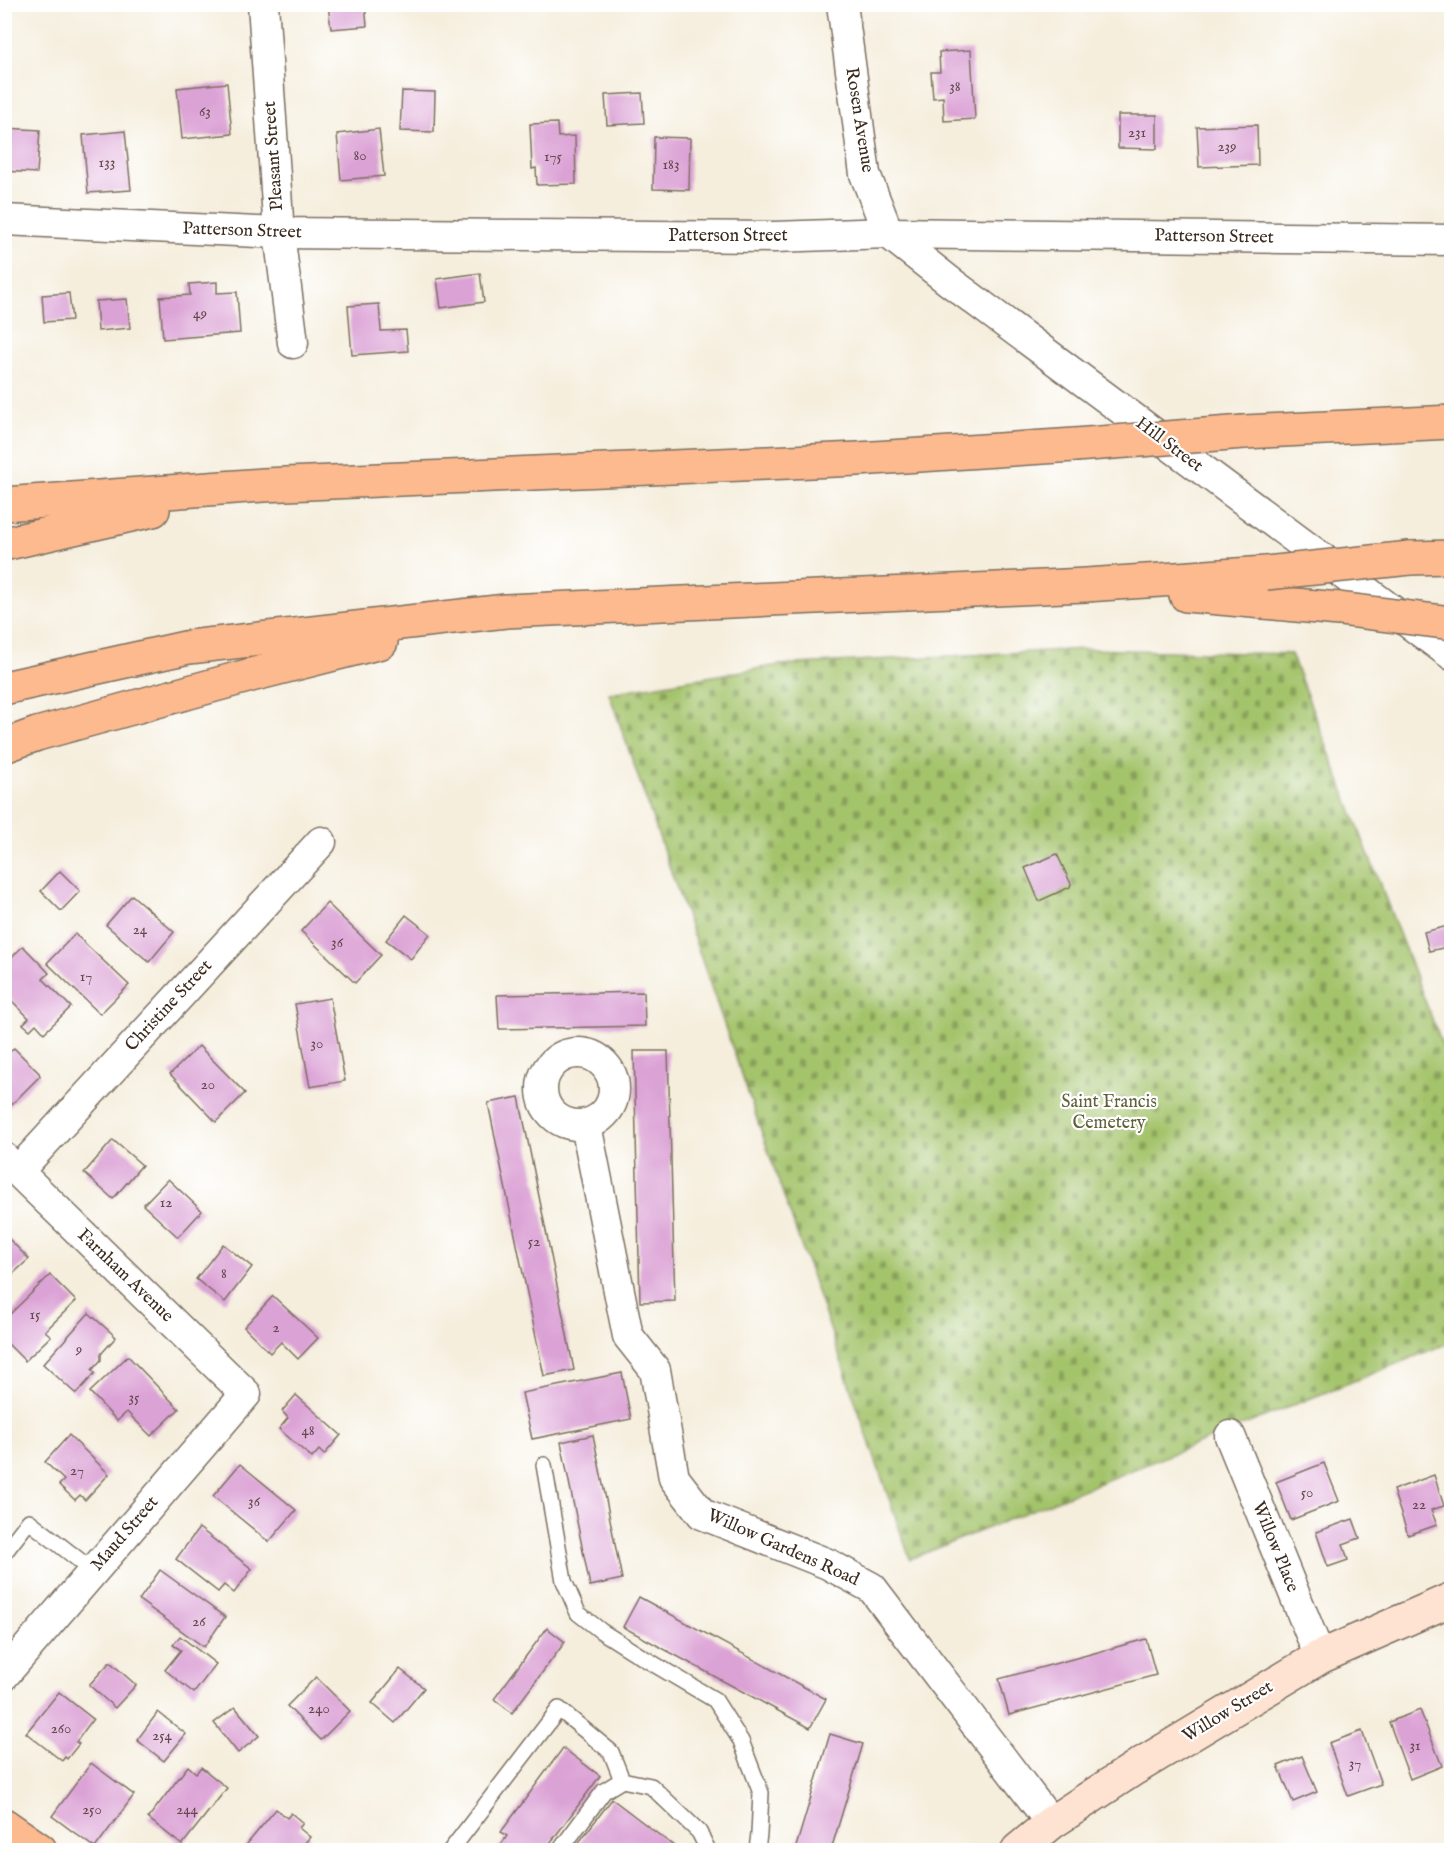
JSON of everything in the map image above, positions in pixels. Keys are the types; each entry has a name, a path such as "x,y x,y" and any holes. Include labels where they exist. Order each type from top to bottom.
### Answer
{"highway":[{"path":"4,504 263,485 858,459 1244,432 1452,422"},
{"path":"4,544 263,485"},
{"path":"4,688 189,647 506,611 1086,585 1266,573 1410,558 1452,557"},
{"path":"1086,585 1339,609 1452,623"},
{"path":"4,747 37,734 239,678 506,611"},
{"path":"4,1825 40,1851"}],"main road":[{"name":"Willow Street","path":"1018,1851 1051,1823 1135,1768 1320,1658 1452,1599"}],"street":[{"name":"Pleasant Street","path":"263,4 279,233 293,343"},
{"name":"Rosen Avenue","path":"842,4 866,174 888,233"},
{"name":"Patterson Street","path":"4,220 279,233 774,237 888,233 1452,240"},
{"name":"Hill Street","path":"888,233 949,281 1452,655"},
{"name":"Christine Street","path":"11,1165 321,842"},
{"name":"Willow Gardens Road","path":"586,1125 628,1336 655,1370 674,1478 702,1514 828,1564 872,1588 1051,1823"},
{"name":"Farnham Avenue","path":"11,1165 246,1394"},
{"name":"Maud Street","path":"4,1675 246,1394"},
{"name":"Willow Place","path":"1230,1436 1320,1658"}],"lane":[{"path":"544,1465 564,1581 578,1613 601,1631 715,1700 741,1741 761,1793 757,1851"},
{"path":"4,1552 29,1521 93,1571"},
{"path":"451,1851 559,1709 611,1752 622,1780"},
{"path":"561,1851 604,1791 622,1780 651,1786 699,1832 708,1851"}],"green space":[{"name":"Saint Francis Cemetery","path":"1084,649 1291,654 1451,1068 1451,1342 910,1559 609,693 780,665"}],"building":[{"path":"328,4 365,4 367,26 331,29"},
{"path":"971,50 975,119 944,121 943,97 933,98 931,72 940,72 939,52"},
{"path":"227,83 232,134 182,139 177,88"},
{"path":"402,91 435,92 434,132 400,131"},
{"path":"642,93 644,123 607,125 605,95"},
{"path":"1118,115 1157,115 1157,149 1118,148"},
{"path":"557,123 558,137 575,136 576,184 537,185 536,168 532,169 530,124"},
{"path":"1257,125 1258,165 1199,167 1197,127"},
{"path":"4,128 40,130 37,173 4,171"},
{"path":"379,129 384,176 341,180 337,134"},
{"path":"125,131 131,190 88,193 83,135"},
{"path":"654,137 690,138 689,190 653,189"},
{"path":"480,273 484,302 441,308 437,279"},
{"path":"217,282 217,293 237,292 240,333 163,339 160,297 190,295 189,284"},
{"path":"69,293 72,320 44,322 42,295"},
{"path":"127,299 130,328 98,331 96,301"},
{"path":"379,304 381,331 406,330 408,351 352,355 348,306"},
{"path":"4,327 8,327 8,351 4,351"},
{"path":"1057,854 1071,884 1070,887 1039,901 1025,868"},
{"path":"60,871 80,891 61,911 41,891"},
{"path":"132,895 174,932 149,962 106,925"},
{"path":"327,903 381,955 355,983 301,931"},
{"path":"406,915 430,934 411,959 386,940"},
{"path":"1452,925 1452,946 1429,951 1424,932"},
{"path":"75,934 129,985 100,1014 47,963"},
{"path":"23,946 49,973 43,979 71,1007 44,1033 36,1024 30,1030 23,1024 29,1018 4,993 4,965"},
{"path":"644,992 645,1026 499,1029 497,995"},
{"path":"330,998 345,1081 310,1087 295,1004"},
{"path":"199,1046 245,1093 216,1122 170,1074"},
{"path":"14,1048 40,1076 4,1112 4,1058"},
{"path":"634,1051 668,1051 675,1301 640,1302"},
{"path":"519,1097 574,1370 544,1376 488,1103"},
{"path":"113,1140 142,1165 113,1199 84,1173"},
{"path":"168,1179 202,1211 178,1237 143,1205"},
{"path":"4,1234 29,1259 4,1282"},
{"path":"223,1244 252,1267 225,1302 196,1279"},
{"path":"50,1275 76,1301 45,1331 51,1336 25,1361 4,1340 4,1320"},
{"path":"273,1296 318,1338 298,1359 281,1342 270,1353 244,1327"},
{"path":"89,1313 116,1337 101,1354 101,1360 92,1370 95,1373 76,1394 43,1364"},
{"path":"128,1356 179,1409 151,1436 127,1412 117,1421 90,1392"},
{"path":"622,1373 631,1419 532,1439 522,1393"},
{"path":"296,1395 341,1435 324,1455 319,1450 312,1458 279,1429 288,1418 282,1411"},
{"path":"69,1435 109,1474 85,1500 80,1495 75,1500 59,1485 64,1480 45,1462"},
{"path":"593,1435 622,1579 590,1586 561,1442"},
{"path":"1324,1463 1339,1501 1291,1520 1276,1482"},
{"path":"240,1464 296,1510 269,1542 213,1496"},
{"path":"1434,1475 1444,1506 1431,1510 1437,1525 1408,1535 1393,1490"},
{"path":"1353,1519 1360,1538 1343,1544 1348,1560 1328,1567 1316,1532"},
{"path":"199,1528 252,1569 234,1593 224,1585 218,1592 176,1559"},
{"path":"160,1570 225,1617 204,1647 139,1600"},
{"path":"639,1597 826,1699 810,1728 623,1627"},
{"path":"547,1628 565,1642 512,1713 494,1699"},
{"path":"180,1636 216,1664 194,1693 165,1670 181,1650 173,1645"},
{"path":"1146,1639 1156,1675 1009,1715 999,1679"},
{"path":"110,1662 136,1685 115,1708 89,1685"},
{"path":"400,1669 424,1688 395,1723 372,1703"},
{"path":"316,1677 350,1711 321,1740 287,1706"},
{"path":"59,1692 93,1719 76,1742 79,1744 67,1759 65,1757 62,1761 26,1733"},
{"path":"1452,1701 1452,1721 1451,1721 1444,1703"},
{"path":"235,1707 259,1736 238,1753 214,1723"},
{"path":"1420,1710 1442,1766 1410,1779 1389,1722"},
{"path":"158,1712 186,1734 164,1761 137,1740"},
{"path":"1362,1731 1381,1784 1348,1796 1329,1743"},
{"path":"830,1734 863,1744 831,1850 795,1850"},
{"path":"563,1748 600,1776 545,1850 497,1850 507,1836 501,1832"},
{"path":"1302,1756 1317,1792 1293,1802 1278,1766"},
{"path":"91,1763 134,1795 95,1848 52,1816"},
{"path":"188,1766 196,1773 201,1767 227,1788 182,1845 148,1818"},
{"path":"612,1799 679,1850 573,1850"},
{"path":"276,1809 287,1818 291,1813 303,1823 299,1828 310,1837 299,1850 242,1850"}]}
